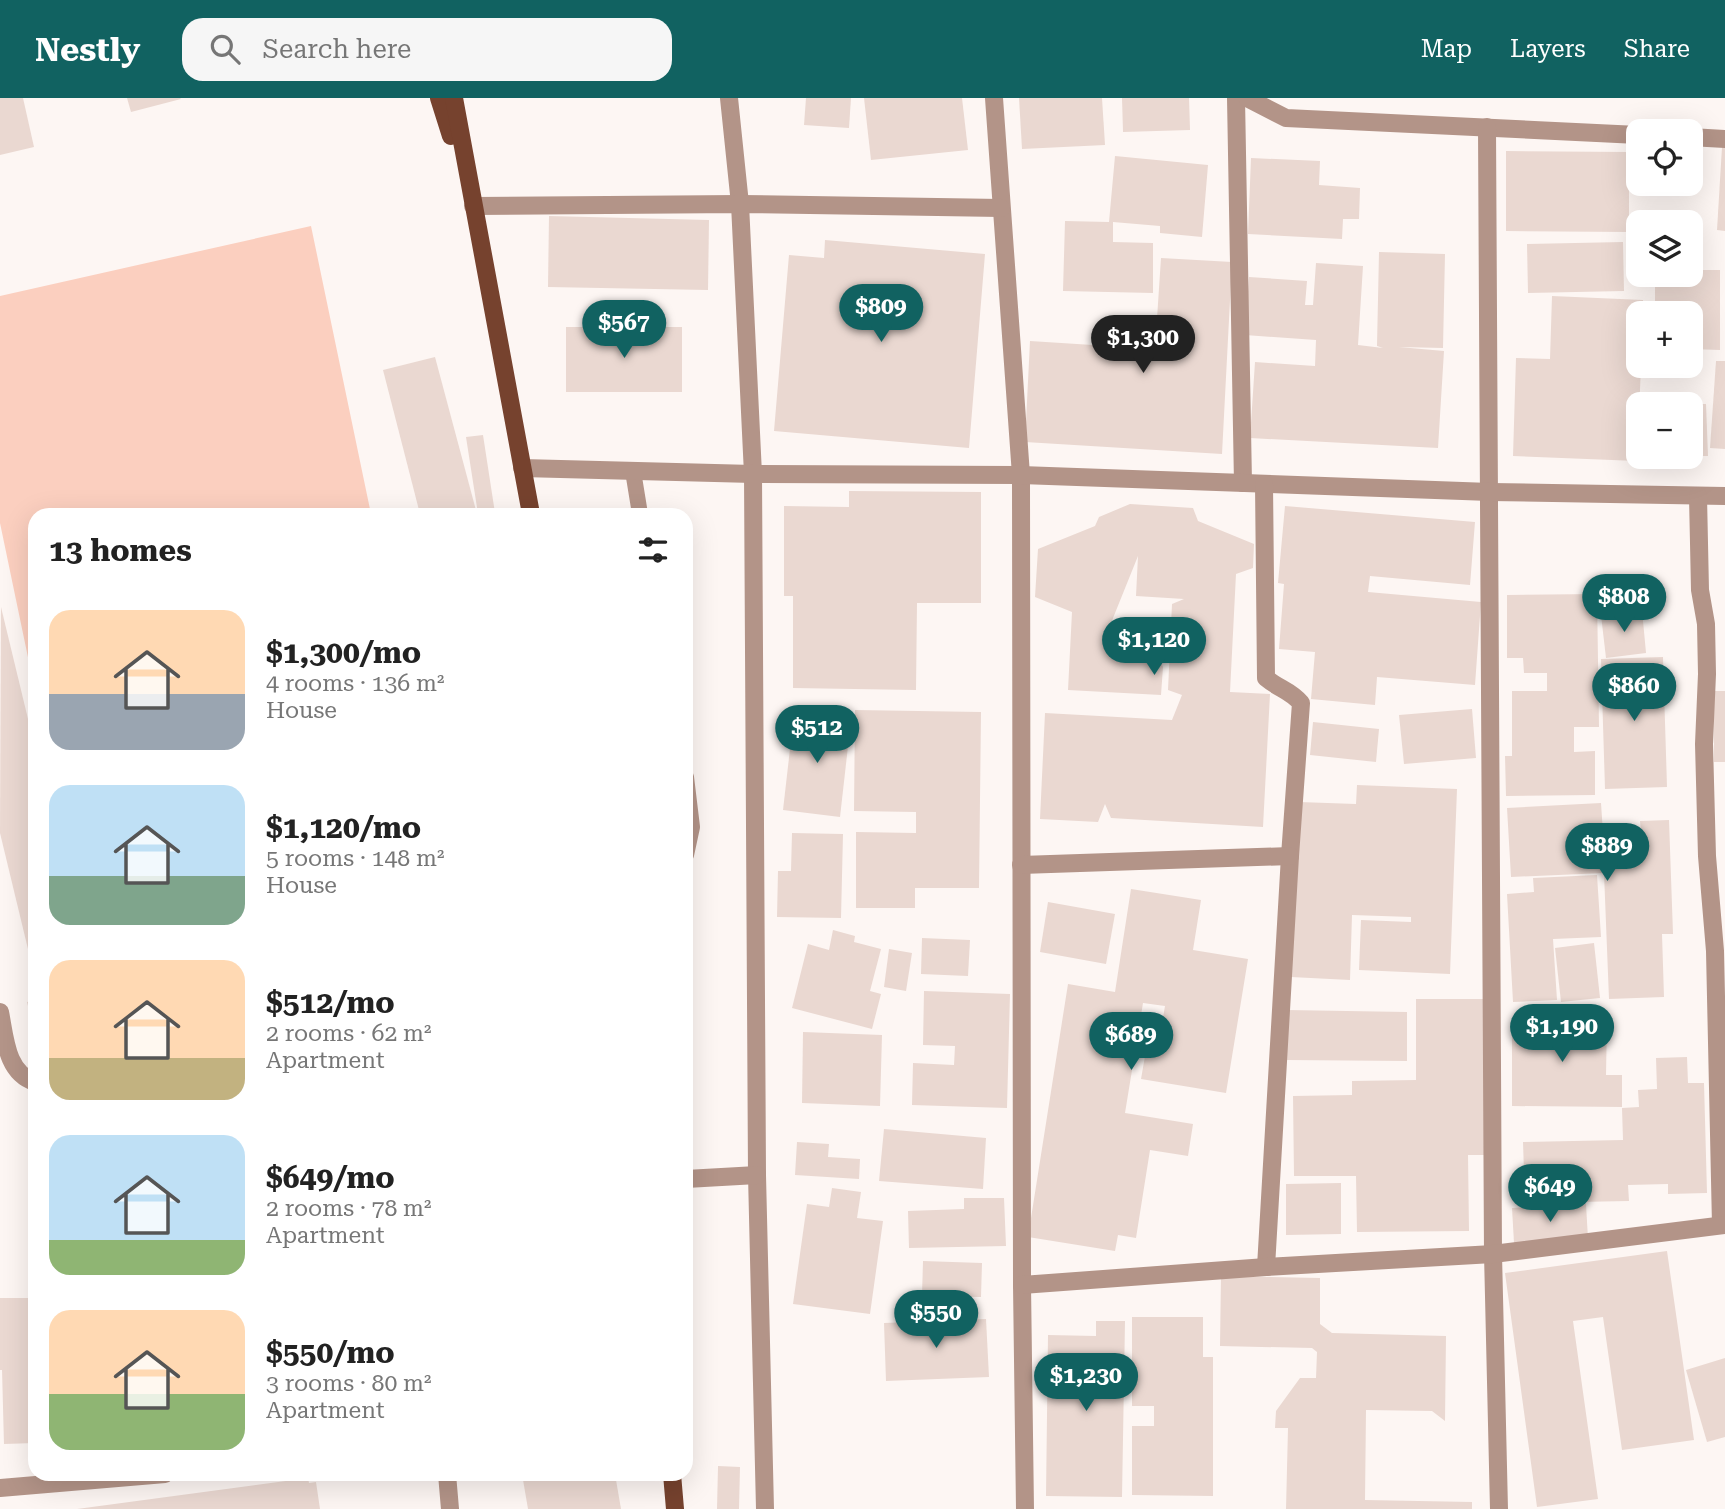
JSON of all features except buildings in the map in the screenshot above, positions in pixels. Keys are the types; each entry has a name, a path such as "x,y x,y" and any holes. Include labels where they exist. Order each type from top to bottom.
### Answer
{"main road":[{"path":"439,98 473,206"},
{"path":"454,98 530,508"},
{"path":"673,1481 675,1509"}],"street":[{"path":"729,98 740,204 753,474 757,1175 765,1509"},
{"path":"994,98 1021,475 1022,1285 1025,1509"},
{"path":"1236,98 1243,483"},
{"path":"1247,98 1286,118 1626,134"},
{"path":"1487,127 1493,1254 1499,1509"},
{"path":"1703,138 1725,139"},
{"path":"473,206 740,204 1001,208"},
{"path":"522,468 753,474 1021,475 1490,492 1725,496"},
{"path":"1264,484 1266,678 1277,687 1292,692 1301,703 1266,1267"},
{"path":"1022,1285 1493,1254 1723,1225 1715,951 1706,819 1706,624 1700,590 1698,496"},
{"path":"1021,865 1290,856"},
{"path":"0,1012 11,1064 28,1079"},
{"path":"693,1179 757,1175"},
{"path":"0,1488 82,1481"},
{"path":"448,1481 450,1509"}],"lane":[{"path":"633,471 639,508"}],"shaded area":[{"path":"311,226 370,508 28,508 28,657 0,523 0,296"}]}
